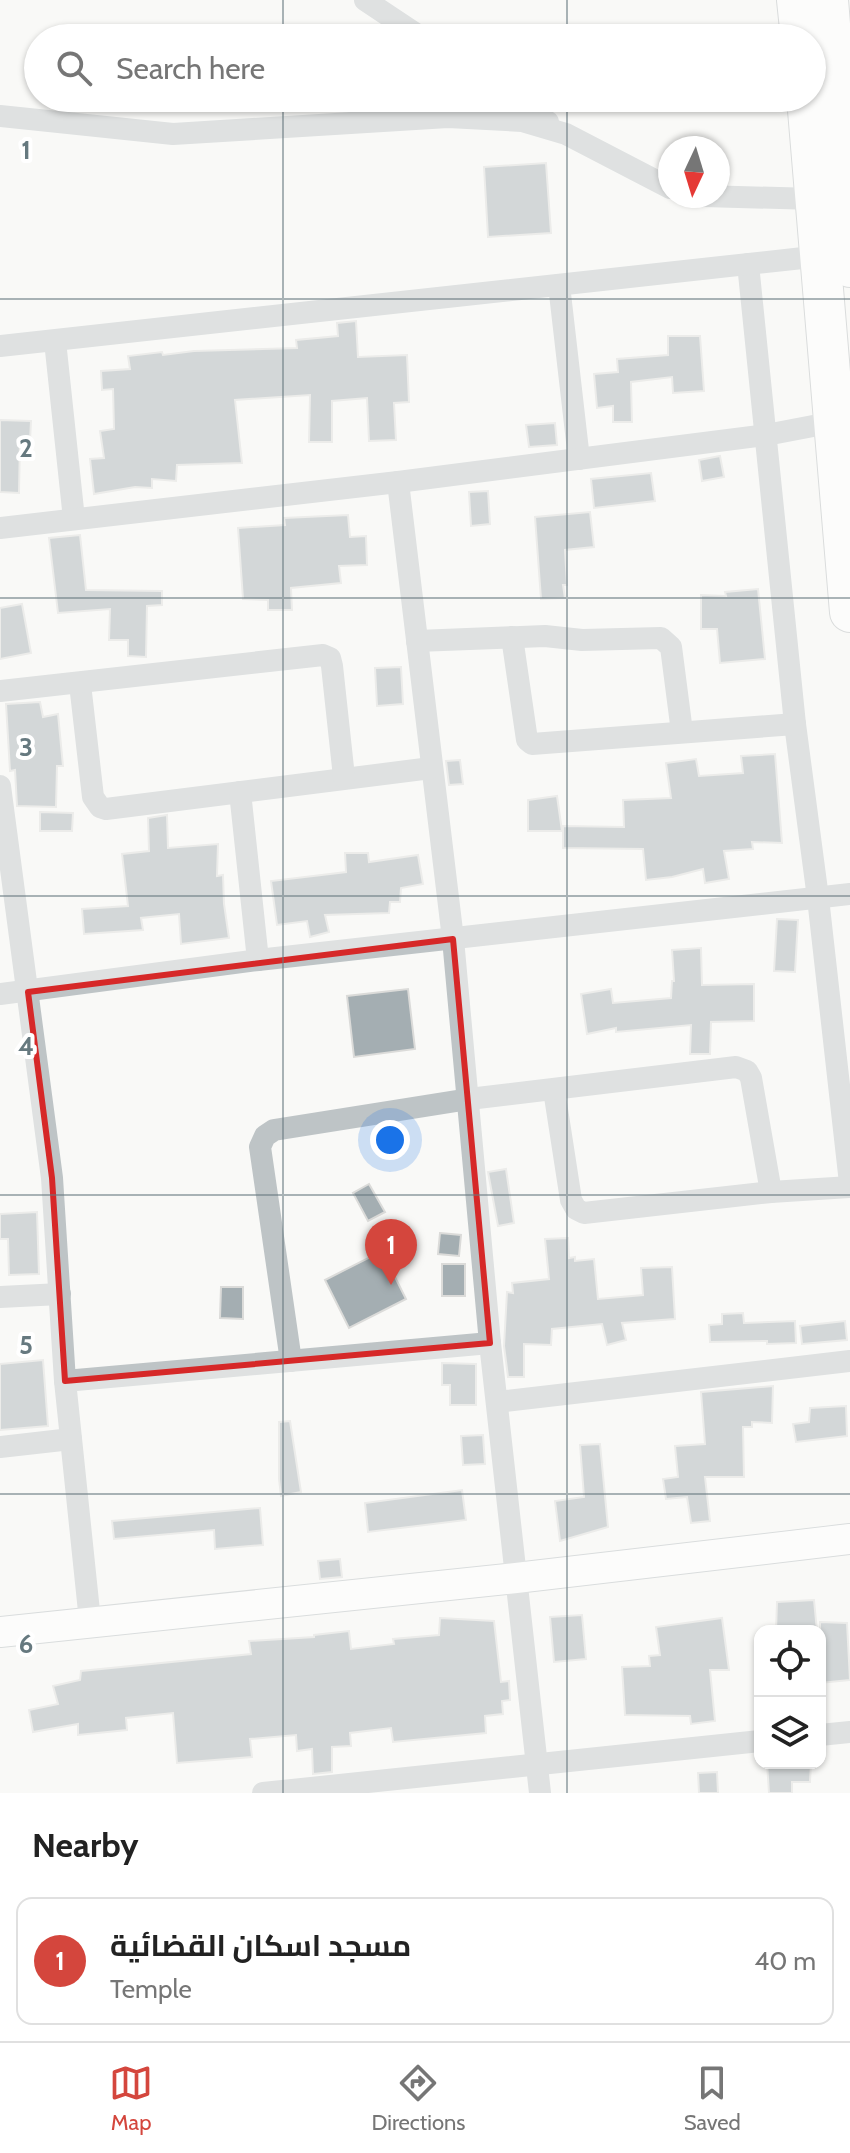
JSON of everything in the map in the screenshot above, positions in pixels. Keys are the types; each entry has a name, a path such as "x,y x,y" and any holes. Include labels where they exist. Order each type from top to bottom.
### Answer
{"highway":[{"path":"797,0 800,24"},
{"path":"828,0 835,262 834,422 850,612"},
{"path":"808,112 815,199 835,262"}],"street":[{"path":"365,0 401,24"},
{"path":"532,112 566,134 658,182"},
{"path":"0,116 173,134 327,123 483,118 522,121 566,134"},
{"path":"730,197 815,199"},
{"path":"0,346 748,264 835,262"},
{"path":"554,1090 571,1200 576,1209 584,1213 771,1192 849,1173 795,724 748,264"},
{"path":"559,285 579,459"},
{"path":"55,341 74,519"},
{"path":"0,528 579,459 766,435 834,422"},
{"path":"398,482 453,939 490,1343 540,1793"},
{"path":"512,637 529,743 536,745 795,724"},
{"path":"417,641 512,637 582,640 661,638 671,647 682,732"},
{"path":"0,691 327,656 332,666 344,777"},
{"path":"80,684 93,797 100,807 106,809 431,768"},
{"path":"0,786 2,824 52,1178 65,1381 90,1621"},
{"path":"240,792 258,960"},
{"path":"0,994 258,960 850,894"},
{"path":"291,1361 260,1147 261,1141 274,1130 469,1099 736,1067 747,1071 751,1078 771,1192"},
{"path":"0,1297 60,1294"},
{"path":"65,1381 490,1343"},
{"path":"497,1402 850,1361"},
{"path":"0,1447 71,1439"},
{"path":"0,1632 516,1578 850,1539"},
{"path":"826,1734 850,1732"},
{"path":"263,1793 754,1742"}],"highlighted area":[{"path":"453,939 490,1343 65,1381 52,1178 28,992"}],"building":[{"path":"546,163 551,233 488,237 484,167"},
{"path":"356,321 358,357 407,355 409,402 394,403 396,440 369,441 367,398 332,401 332,442 309,442 310,395 235,400 242,463 177,465 176,481 152,479 152,488 135,487 94,494 90,459 104,458 100,431 114,429 113,389 102,390 101,371 130,369 128,356 162,352 163,355 297,348 296,340 338,336 337,323"},
{"path":"668,336 700,336 704,391 673,393 672,377 631,382 632,422 613,422 613,406 597,408 594,374 618,372 617,359 668,355"},
{"path":"0,420 31,421 30,441 20,441 19,493 0,492"},
{"path":"555,423 557,445 529,447 526,425"},
{"path":"720,456 724,477 702,481 699,460"},
{"path":"651,473 655,501 594,508 591,479"},
{"path":"488,491 490,524 471,526 469,492"},
{"path":"590,512 594,547 565,550 565,598 541,599 535,517"},
{"path":"348,515 350,537 366,536 367,565 339,566 341,583 291,588 292,610 268,610 268,600 243,599 238,528 285,525 284,518"},
{"path":"80,535 86,590 162,591 162,605 147,606 146,657 128,656 128,640 109,640 110,609 58,613 49,538"},
{"path":"758,589 765,659 720,663 717,629 701,629 701,595 726,596 725,592"},
{"path":"22,604 31,653 0,659 0,608"},
{"path":"401,667 403,704 377,706 375,668"},
{"path":"40,702 43,717 58,714 63,766 57,766 56,807 17,806 15,770 10,771 6,704"},
{"path":"775,754 782,843 752,842 753,849 724,851 729,879 705,883 703,869 646,880 643,849 563,848 563,826 624,827 623,800 671,798 666,763 696,759 699,776 743,773 741,756"},
{"path":"460,760 463,784 449,785 446,761"},
{"path":"557,796 562,831 528,831 528,800"},
{"path":"40,812 73,813 72,831 40,831"},
{"path":"167,815 168,848 218,844 217,876 223,875 229,938 181,944 179,914 141,918 143,930 84,934 82,909 128,906 122,854 149,851 148,818"},
{"path":"345,853 368,853 369,862 418,855 423,884 401,888 400,902 390,902 389,913 325,915 329,932 310,937 307,921 277,925 271,881 346,872"},
{"path":"777,919 798,920 795,972 774,971"},
{"path":"701,948 702,985 754,984 754,1021 711,1022 710,1054 690,1054 691,1025 616,1032 616,1028 587,1034 581,994 611,989 613,1003 671,998 674,981 672,950"},
{"path":"408,989 415,1049 354,1057 347,996"},
{"path":"506,1169 514,1223 498,1226 488,1172"},
{"path":"369,1184 385,1212 368,1221 353,1193"},
{"path":"37,1212 39,1274 9,1275 8,1239 0,1239 0,1214"},
{"path":"440,1233 461,1235 459,1256 438,1254"},
{"path":"568,1238 569,1258 575,1257 575,1261 594,1259 598,1299 643,1295 641,1268 672,1267 675,1319 622,1323 626,1340 607,1345 602,1324 552,1329 551,1345 524,1344 524,1377 508,1377 504,1346 507,1292 513,1293 512,1283 549,1279 545,1239"},
{"path":"382,1251 406,1299 349,1328 325,1280"},
{"path":"442,1264 465,1264 465,1296 442,1296"},
{"path":"221,1287 243,1287 243,1319 220,1318"},
{"path":"743,1313 744,1323 795,1321 796,1343 710,1342 709,1325 722,1324 722,1314"},
{"path":"845,1321 847,1340 802,1344 800,1326"},
{"path":"43,1360 48,1426 0,1430 0,1364"},
{"path":"442,1363 476,1364 476,1405 450,1405 450,1385 442,1385"},
{"path":"773,1386 772,1423 752,1422 752,1427 743,1427 744,1477 705,1477 710,1521 691,1523 687,1497 666,1499 663,1479 678,1477 675,1446 705,1444 701,1392"},
{"path":"846,1406 847,1436 796,1442 793,1424 809,1422 810,1408"},
{"path":"290,1421 301,1492 281,1496 279,1422"},
{"path":"483,1435 485,1464 463,1465 461,1436"},
{"path":"600,1444 608,1527 560,1541 555,1501 584,1497 580,1445"},
{"path":"462,1490 466,1520 368,1532 365,1503"},
{"path":"260,1508 263,1545 215,1549 214,1530 114,1539 112,1521"},
{"path":"340,1559 342,1577 320,1579 318,1561"},
{"path":"814,1600 816,1625 776,1625 777,1602"},
{"path":"582,1615 586,1659 554,1662 550,1617"},
{"path":"440,1618 494,1621 501,1682 509,1681 510,1700 502,1701 503,1714 485,1716 486,1733 393,1742 391,1728 350,1733 351,1746 332,1747 332,1772 313,1774 312,1749 297,1751 296,1735 250,1739 252,1757 177,1763 173,1713 126,1718 127,1730 78,1735 78,1724 33,1732 29,1710 58,1704 53,1686 80,1680 81,1671 251,1654 249,1641 314,1637 349,1631 351,1649 394,1644 393,1639 439,1635"},
{"path":"722,1618 729,1670 710,1670 715,1721 691,1724 690,1716 625,1715 622,1667 650,1666 649,1656 660,1655 656,1627"},
{"path":"820,1622 847,1623 850,1680 826,1682 826,1625 820,1625"},
{"path":"767,1769 811,1769 810,1782 792,1782 792,1793 769,1793"},
{"path":"717,1772 718,1793 699,1793 698,1773"}],"place":[{"name":"مسجد اسكان القضائية","path":"391,1285"}]}
